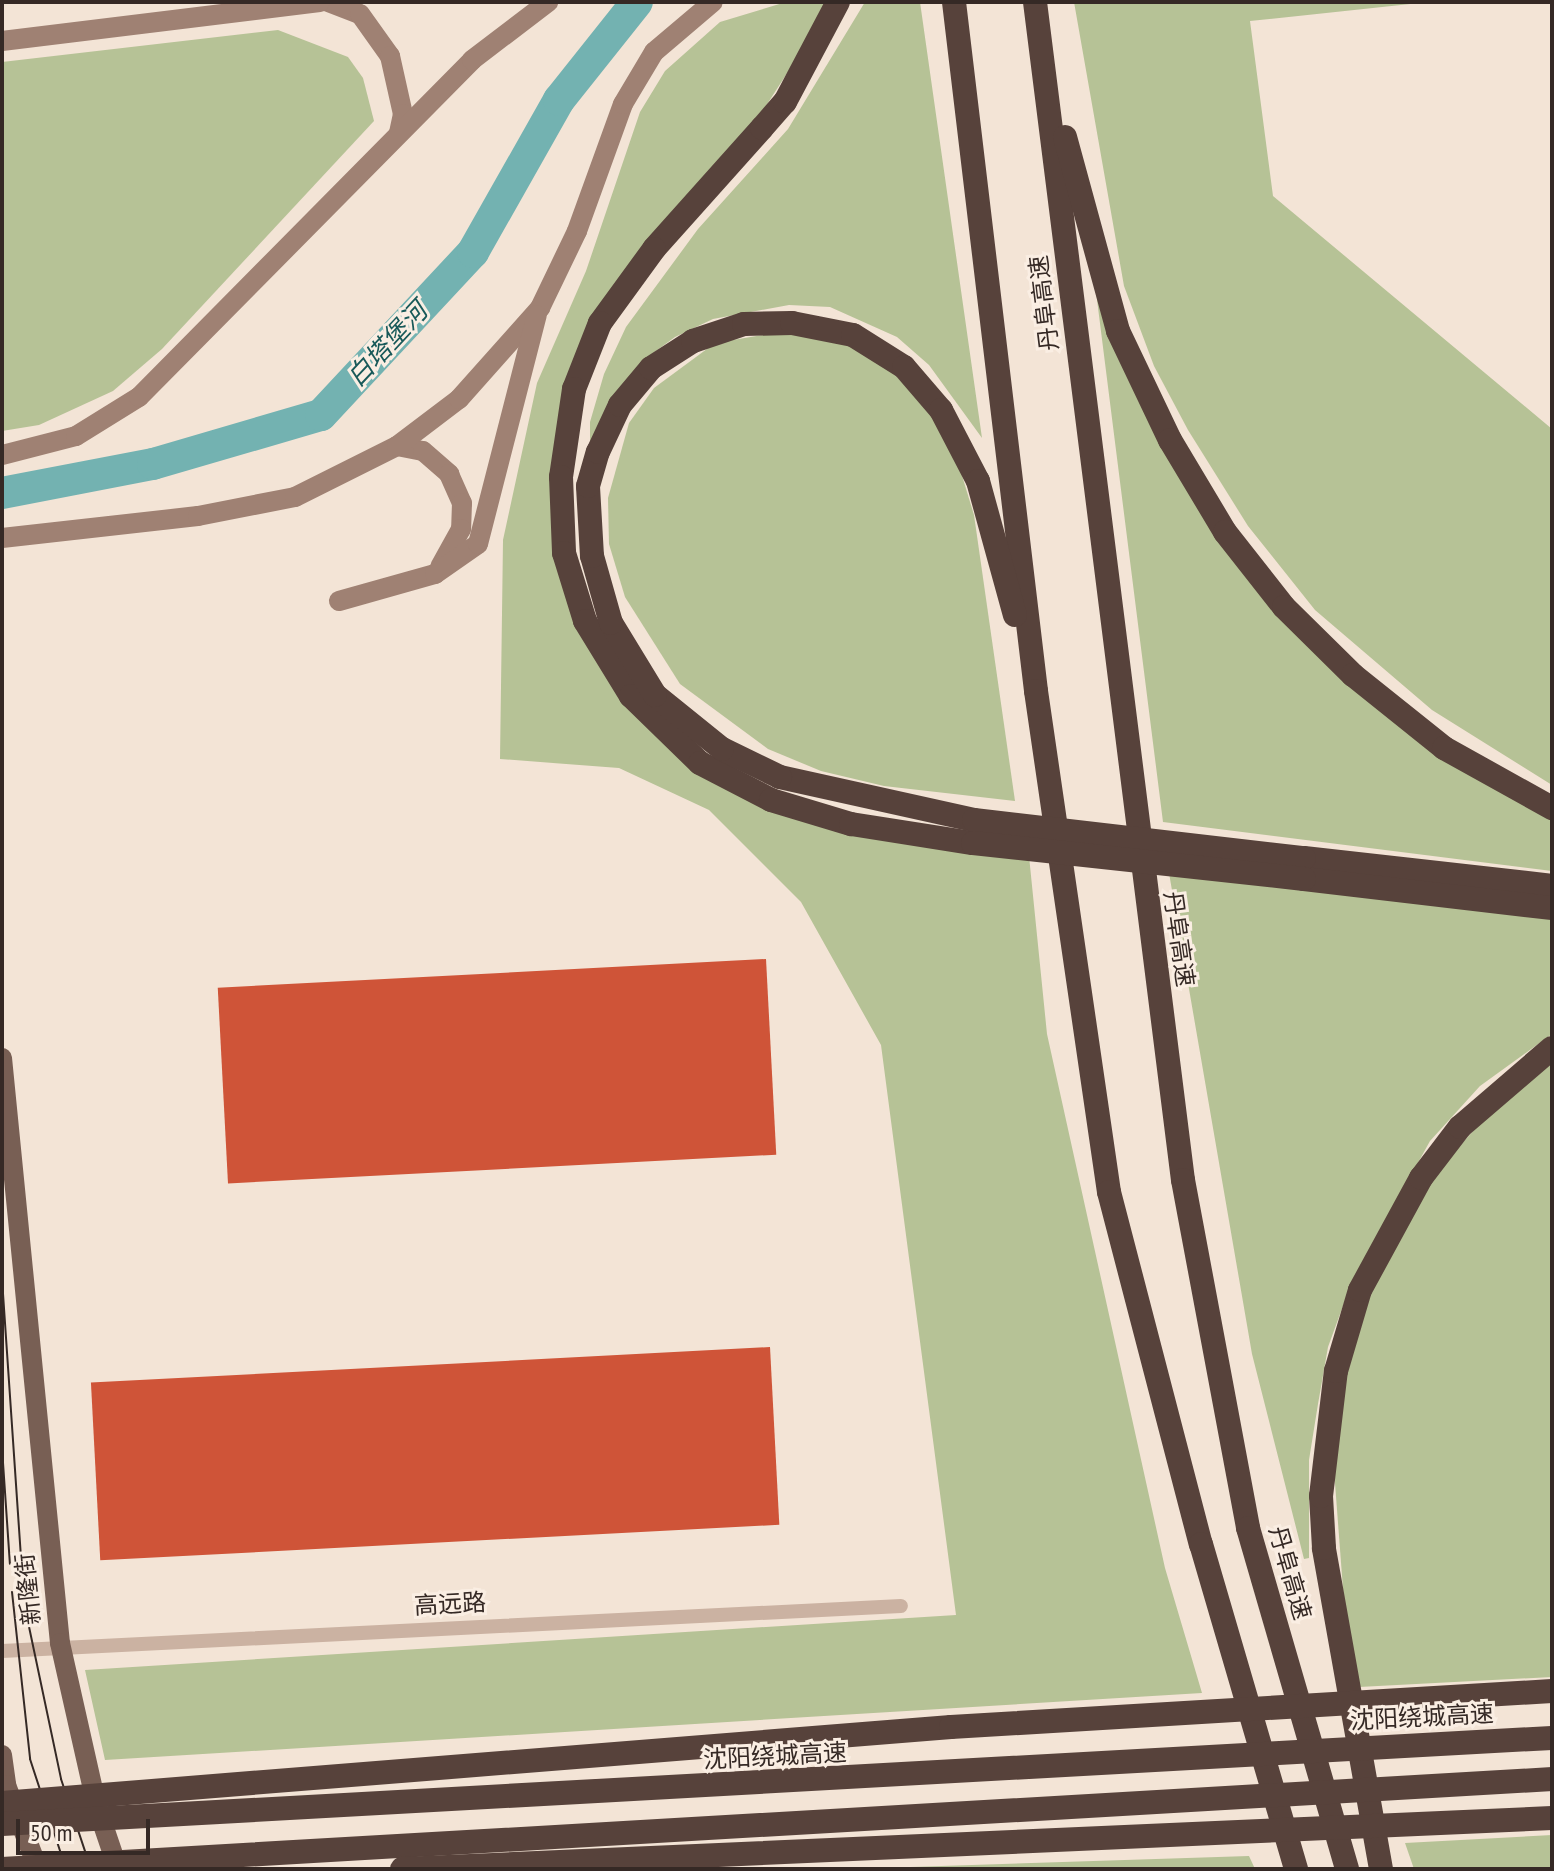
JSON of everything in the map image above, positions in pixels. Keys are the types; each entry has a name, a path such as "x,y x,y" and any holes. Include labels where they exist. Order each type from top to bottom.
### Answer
{"highway":[{"path":"838,2 785,102 654,249 600,323 574,389 561,477 564,553 585,621 631,696 700,763 771,800 811,812 1304,869 1552,908"},
{"path":"954,2 1036,691 1109,1192 1201,1544 1296,1869"},
{"name":"丹阜高速","path":"1035,2 1118,700 1183,1180 1248,1528 1347,1869"},
{"path":"1043,51 1118,331 1170,440 1225,532 1284,607 1353,675 1444,748 1552,808"},
{"path":"974,831 780,777 722,749 655,695 611,623 592,556 588,486 620,405 651,368 693,341 744,324 792,323 853,335 904,367 941,410 978,481 1036,691"},
{"path":"1304,869 1552,886"},
{"path":"1381,1869 1324,1548 1321,1496 1336,1371 1365,1277 1421,1178 1460,1127 1552,1048"},
{"path":"2,1803 951,1727 1552,1691"},
{"name":"沈阳绕城高速","path":"2,1824 1552,1738"},
{"path":"2,1869 1552,1779"},
{"path":"402,1869 1552,1818"}],"main road":[{"path":"2,41 320,2"},
{"path":"328,2 360,14 390,56 403,114 399,133"},
{"path":"2,455 76,436 139,397 472,60 548,2"},
{"path":"339,601 435,574 478,544 486,524 509,408 540,308 577,231 623,104 654,52 713,2"},
{"path":"2,538 198,516 295,497 397,446 459,399 540,308"},
{"path":"397,446 423,451 449,474 462,503 452,553 435,574"},
{"name":"新隆街","path":"2,1058 60,1643 97,1807 118,1869"},
{"path":"2,1755 6,1785 38,1869"}],"street":[{"name":"高远路","path":"2,1651 60,1643 901,1606"}],"green space":[{"path":"786,2 833,2 753,126 592,326 555,517 620,689 763,804 1029,856 1047,1034 1165,1568 1202,1693 105,1760 85,1670 956,1615 881,1045 801,902 709,810 619,768 500,759 503,540 537,383 586,271 640,112 665,71 720,22"},
{"path":"865,2 920,2 982,438 929,365 897,337 830,307 789,305 713,319 675,337 649,356 590,450 590,422 604,374 626,327 698,229 788,129"},
{"path":"1074,2 1429,2 1250,21 1273,196 1552,429 1552,785 1432,710 1315,610 1248,526 1188,430 1154,366 1124,286"},
{"path":"278,30 348,57 363,78 374,121 162,349 113,391 39,425 2,431 2,62"},
{"path":"1094,276 1125,367 1297,630 1552,816 1552,871 1163,822"},
{"path":"787,331 862,349 886,366 932,412 960,469 974,515 1015,801 884,786 821,771 768,749 680,684 625,597 609,544 608,498 629,423 654,388 715,343"},
{"path":"1169,873 1552,918 1552,1034 1480,1086 1430,1141 1351,1284 1328,1347 1309,1460 1309,1558 1304,1559 1252,1354"},
{"path":"1552,1062 1552,1677 1359,1687 1344,1602 1334,1470 1340,1399 1369,1296 1424,1192 1455,1151 1493,1109"},
{"path":"1552,1835 1552,1869 1414,1869 1405,1843"},
{"path":"1249,1856 1255,1869 849,1869"}],"building":[{"path":"766,959 776,1155 228,1183 218,988"},
{"path":"770,1347 779,1525 100,1560 91,1383"}],"waterway":[{"name":"白塔堡河","path":"2,493 153,464 321,415 473,252 559,100 637,2"}],"tram line":[{"path":"2,1279 24,1603 61,1779 91,1869"},
{"path":"2,1448 10,1564"},
{"path":"12,1592 30,1759 66,1869"}]}
